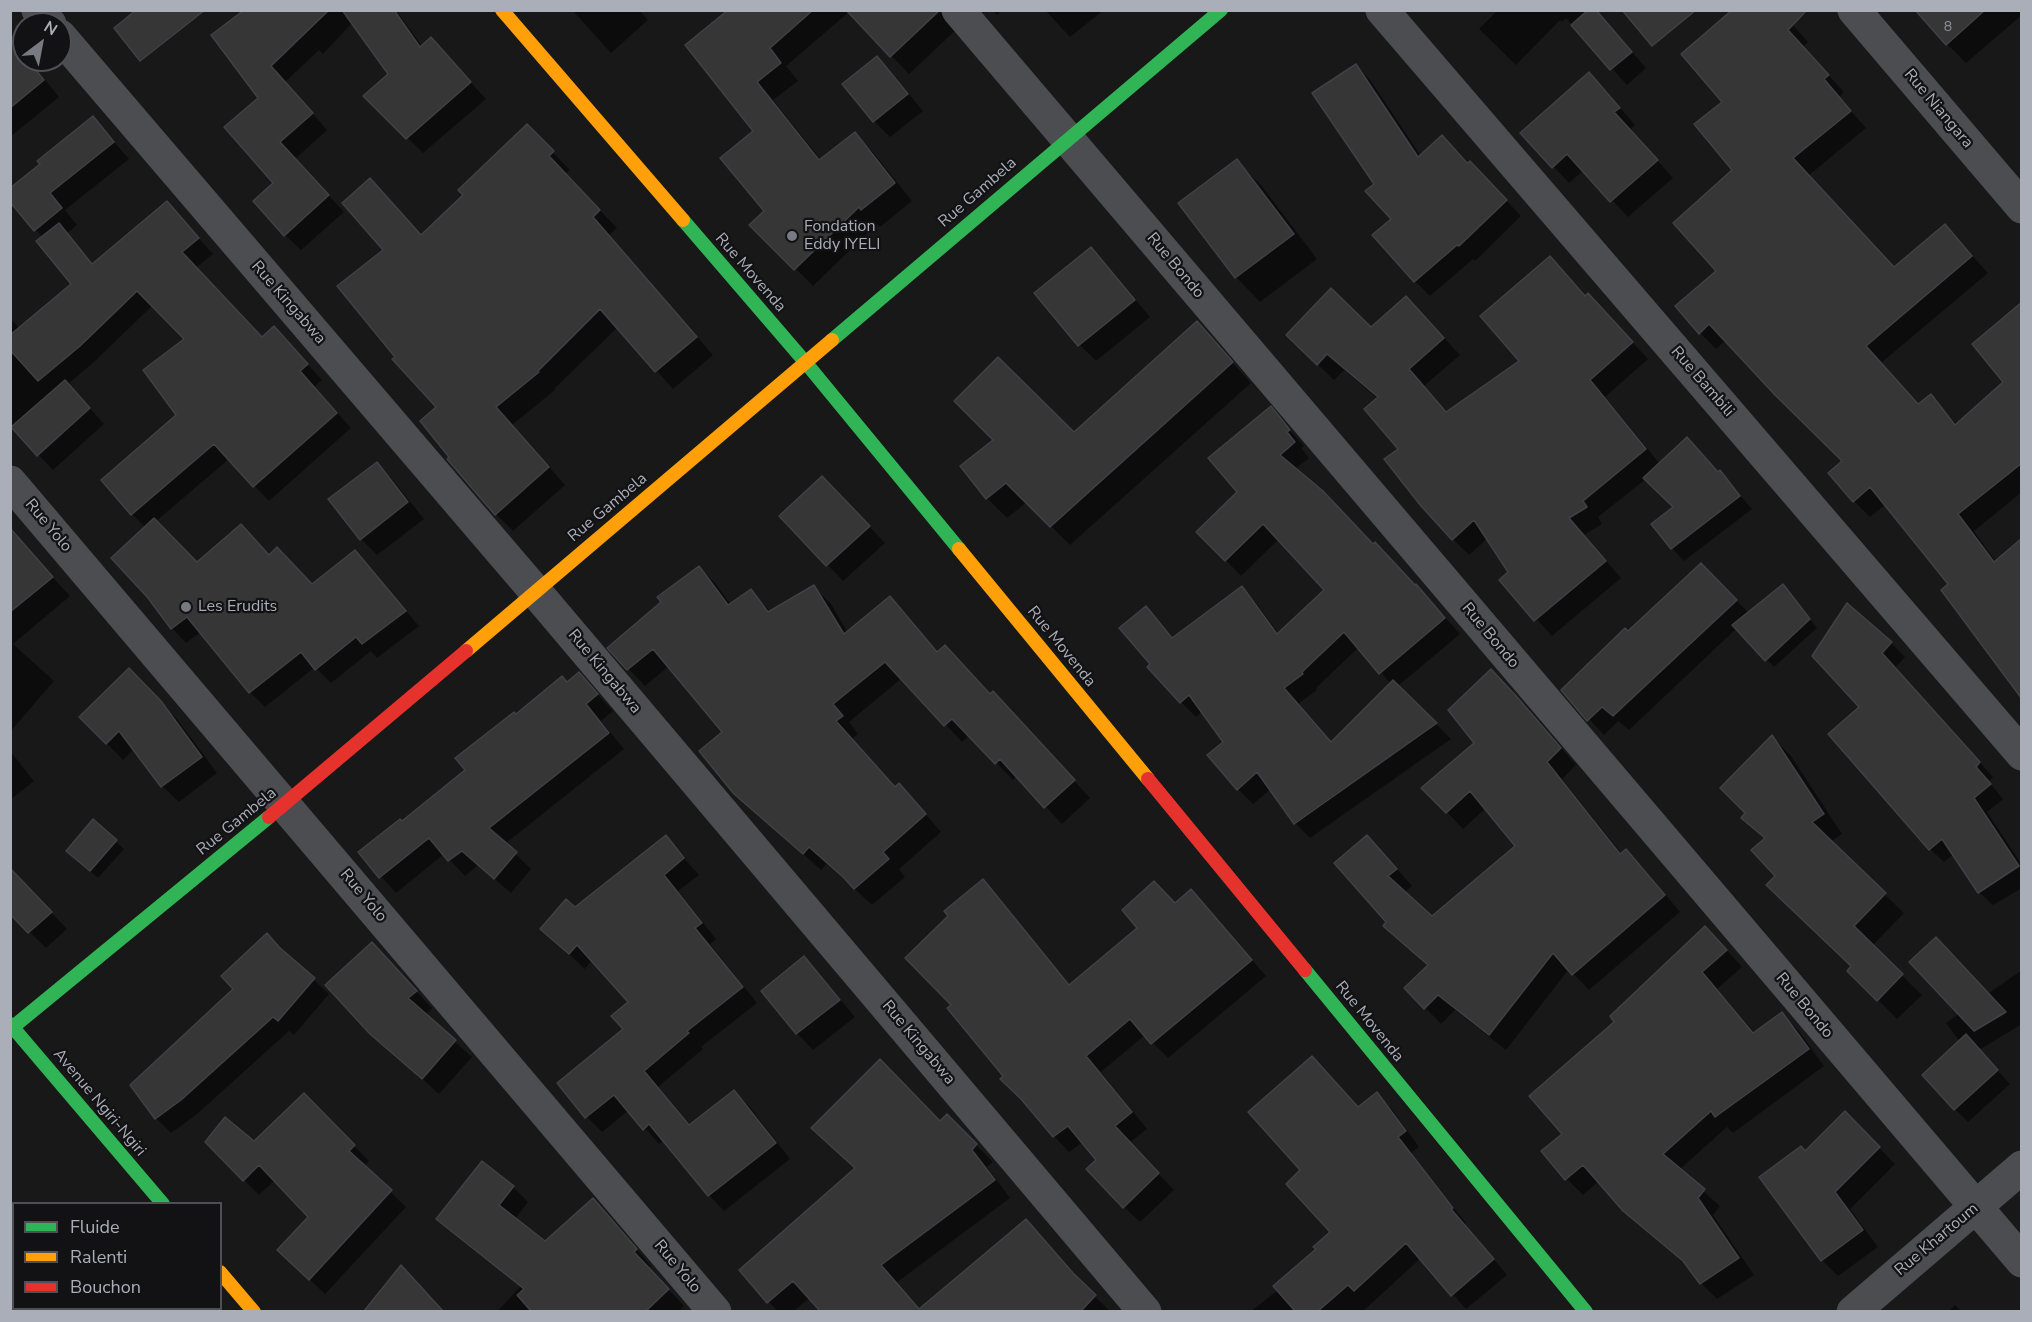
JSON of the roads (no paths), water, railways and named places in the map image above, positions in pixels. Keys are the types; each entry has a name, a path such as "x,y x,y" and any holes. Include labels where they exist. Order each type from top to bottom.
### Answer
{"street":[{"name":"Rue Movenda","path":"502,10 806,363 1586,1311"},
{"name":"Rue Bondo","path":"958,10 2022,1261"},
{"name":"Rue Gambela","path":"11,1027 285,804 1221,10"},
{"name":"Rue Bambili","path":"1382,10 2022,754"},
{"name":"Rue Niangara","path":"1854,10 2022,207"},
{"name":"Rue Kingabwa","path":"72,50 535,591 1145,1311"},
{"name":"Rue Yolo","path":"10,482 715,1311"},
{"name":"Avenue Ngiri-Ngiri","path":"11,1027 162,1202"},
{"name":"Rue Khartoum","path":"1852,1311 2022,1167"},
{"path":"222,1274 254,1311"}],"place":[{"name":"Fondation Eddy IYELI","path":"792,236"},
{"name":"Les Erudits","path":"186,607"}]}
